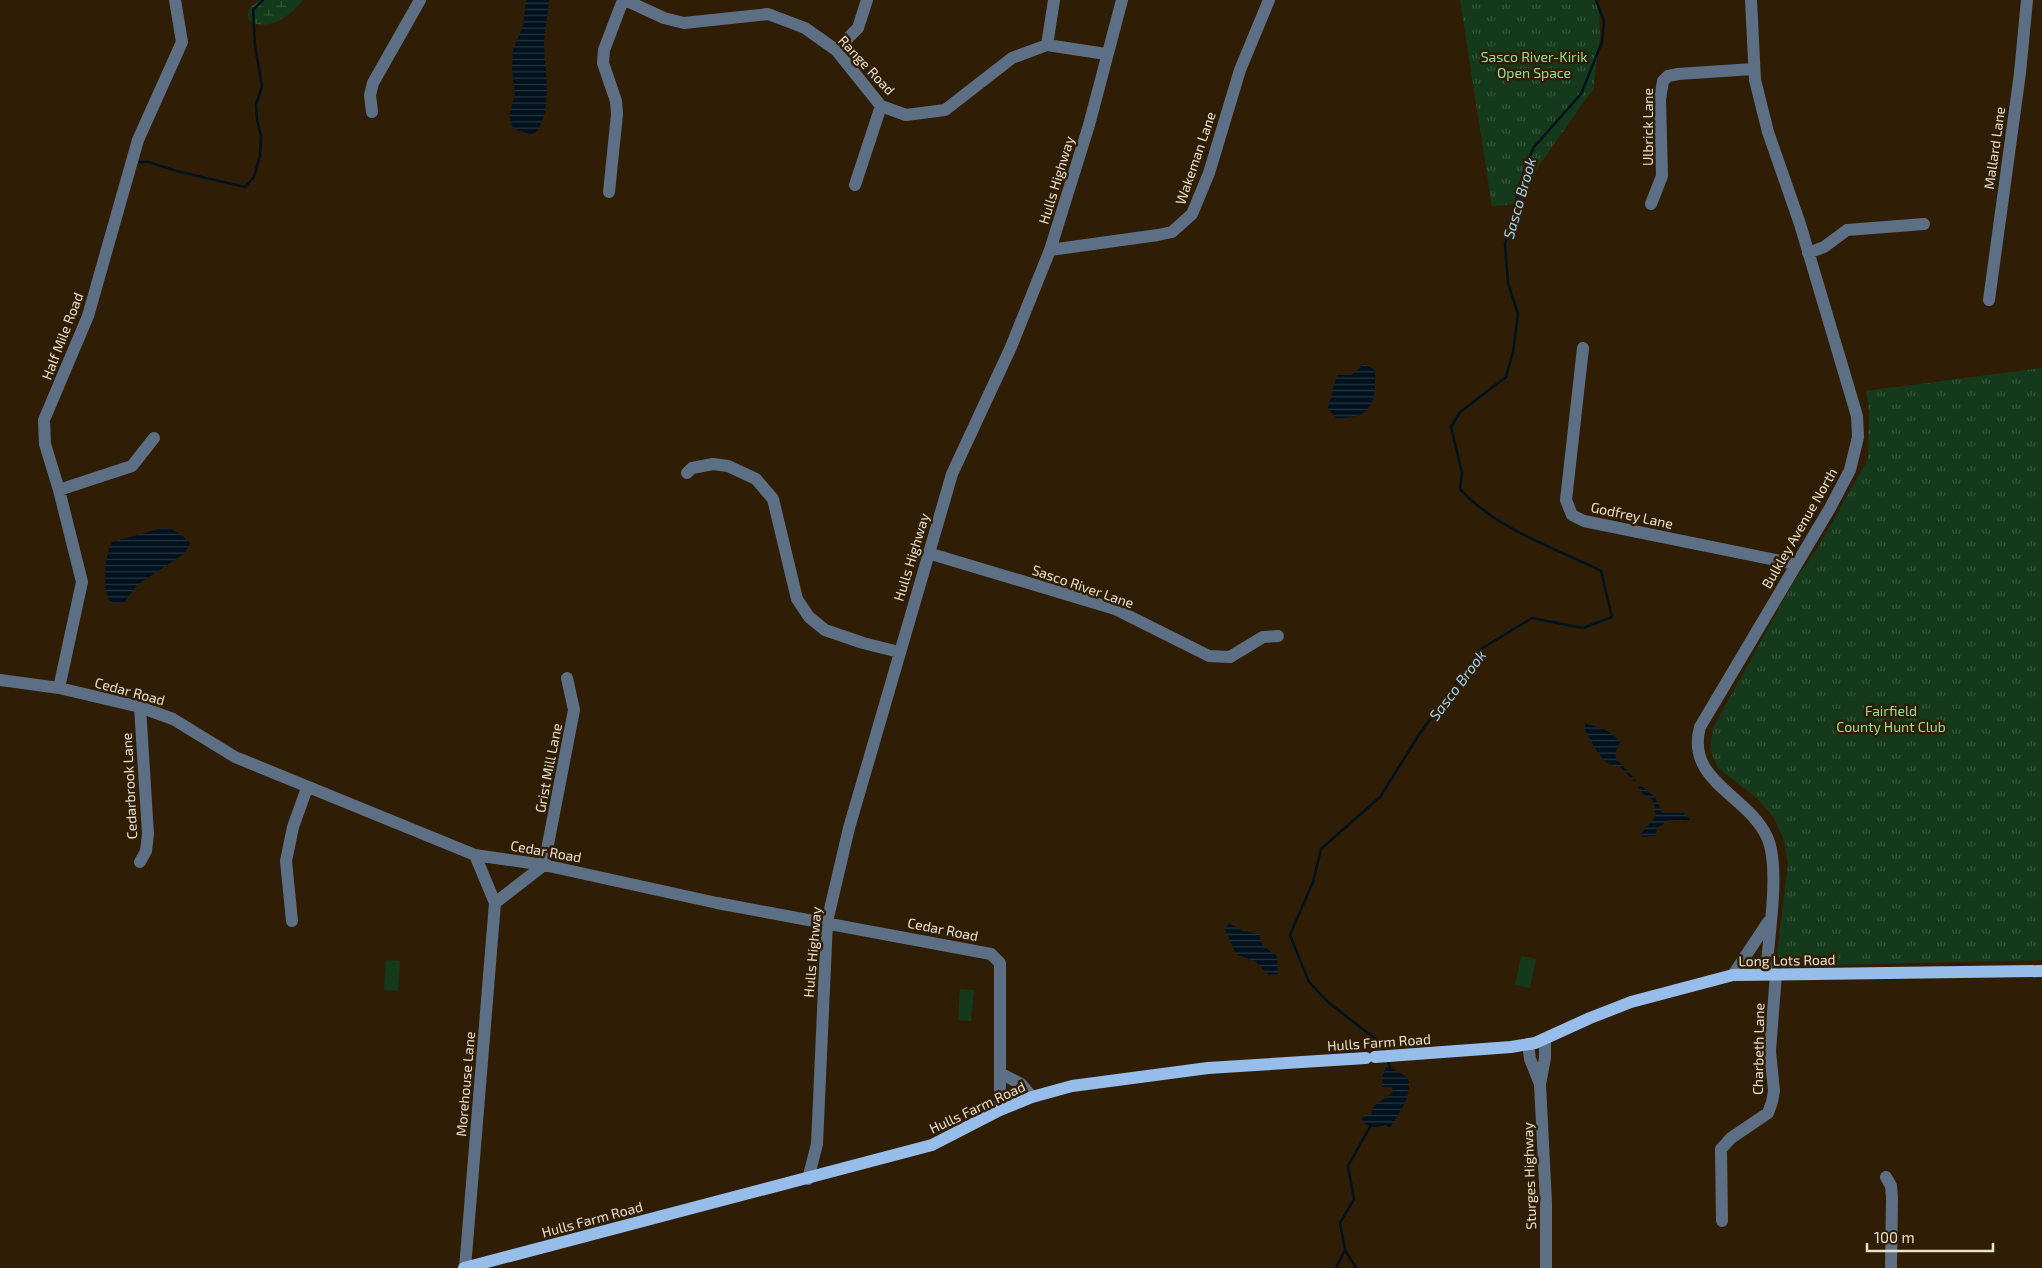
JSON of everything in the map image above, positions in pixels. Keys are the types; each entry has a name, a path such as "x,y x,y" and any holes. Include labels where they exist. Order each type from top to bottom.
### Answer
{"main road":[{"name":"Long Lots Road","path":"1515,1047 1545,1039 1590,1018 1631,1002 1732,975 2013,973 2042,971"},
{"name":"Hulls Farm Road","path":"465,1268 932,1145 1000,1110 1032,1097 1072,1086 1208,1068 1515,1047"}],"street":[{"name":"Half Mile Road","path":"59,688 82,582 59,490 45,444 44,420 88,316 138,140 182,42 175,0"},
{"path":"372,112 370,95 373,83 420,0"},
{"path":"609,192 617,114 616,101 603,63 604,50 624,0"},
{"name":"Range Road","path":"624,0 664,18 684,23 768,14 806,28 836,50 881,106 906,115 945,110 1012,58 1047,45 1106,54"},
{"path":"836,50 858,28 867,0"},
{"path":"1047,45 1054,0"},
{"name":"Hulls Highway","path":"808,1179 817,1144 827,922 849,828 952,474 1011,347 1050,250 1089,125 1106,54 1122,0"},
{"name":"Wakeman Lane","path":"1050,250 1158,236 1172,232 1192,214 1208,173 1240,70 1269,0"},
{"name":"Bulkley Avenue North","path":"1751,0 1753,69 1768,132 1808,253 1857,416 1858,437 1850,470 1830,508 1700,726 1698,737 1697,748 1704,769 1716,782 1750,811 1768,839 1774,869 1770,920 1771,974"},
{"name":"Mallard Lane","path":"1989,300 2020,72 2027,0"},
{"name":"Ulbrick Lane","path":"1651,204 1662,176 1660,99 1663,81 1668,76 1678,74 1753,69"},
{"path":"855,184 881,106"},
{"path":"1808,253 1824,247 1846,230 1924,224"},
{"name":"Godfrey Lane","path":"1583,348 1566,500 1572,515 1584,521 1795,564"},
{"path":"59,490 132,466 154,438"},
{"path":"687,473 692,468 713,464 728,466 756,478 773,499 797,599 809,617 825,630 863,643 899,652"},
{"name":"Sasco River Lane","path":"928,553 1115,609 1209,656 1230,657 1263,637 1278,636"},
{"name":"Grist Mill Lane","path":"544,865 574,710 567,678"},
{"name":"Cedar Road","path":"0,680 59,688 140,707 173,719 235,758 475,855 544,865 717,903 991,954 1000,963 1000,1110"},
{"name":"Cedarbrook Lane","path":"140,707 148,834 146,851 140,862"},
{"path":"292,921 286,860 293,827 307,788"},
{"name":"Morehouse Lane","path":"465,1268 495,903 475,855"},
{"path":"495,903 544,865"},
{"path":"1732,975 1770,920"},
{"name":"Charbeth Lane","path":"1722,1221 1721,1149 1731,1138 1768,1113 1772,1102 1774,1091 1770,1051 1771,974"},
{"name":"Sturges Highway","path":"1545,1039 1545,1058 1540,1084 1546,1203 1546,1268"},
{"name":"Sturges Highway","path":"1528,1044 1530,1059 1540,1084"},
{"path":"1000,1073 1021,1084 1032,1097"},
{"name":"Hulls Highway","path":"817,1144 825,1173"},
{"path":"1886,1177 1891,1186 1892,1197 1891,1268"}],"green space":[{"path":"260,0 303,0 285,17 271,24 264,25 248,20 249,8"},
{"name":"Sasco River-Kirik Open Space","path":"1460,0 1595,0 1599,9 1600,38 1593,89 1526,184 1519,204 1492,206"},
{"name":"Fairfield County Hunt Club","path":"2042,368 2042,960 1832,965 1784,963 1777,954 1788,864 1783,837 1774,818 1758,799 1718,768 1710,750 1713,728 1794,581 1817,549 1868,459 1869,411 1866,391"},
{"path":"1521,956 1536,959 1530,988 1515,985"},
{"path":"386,960 400,961 398,991 384,990"},
{"path":"960,989 974,990 971,1021 958,1020"}],"water":[{"path":"526,0 549,0 544,42 546,104 540,126 533,135 517,130 512,126 509,115 515,94 512,69 513,50 523,26"},
{"path":"1364,364 1375,370 1375,391 1370,406 1365,412 1358,415 1348,418 1336,418 1328,408 1337,375 1352,375"},
{"path":"166,527 181,534 190,543 185,553 137,585 125,602 118,604 110,601 106,589 105,572 112,542"},
{"path":"1586,724 1605,730 1620,741 1615,754 1617,760 1636,780 1634,781 1619,766 1607,763 1602,758 1584,728"},
{"path":"1641,786 1655,797 1662,813 1684,813 1690,820 1669,820 1657,828 1656,836 1642,837 1642,833 1656,816 1652,799 1645,795 1638,787"},
{"path":"1229,923 1243,931 1259,934 1262,945 1277,956 1278,974 1269,975 1256,962 1236,954 1225,929"},
{"path":"1386,1067 1396,1070 1408,1078 1407,1098 1390,1128 1385,1125 1374,1128 1363,1123 1362,1118 1365,1115 1371,1115 1373,1107 1393,1092 1392,1087 1382,1087"}],"waterway":[{"path":"139,162 149,162 176,171 245,187 254,177 260,156 261,136 256,105 262,86 255,46 253,10 263,0"},
{"name":"Sasco Brook","path":"1385,1051 1382,1044 1328,1002 1309,982 1290,935 1313,882 1321,849 1380,797 1420,733 1481,649 1532,618 1583,628 1612,617 1601,571 1508,526 1474,503 1460,489 1462,473 1451,427 1460,412 1506,377 1513,352 1518,314 1508,283 1505,244 1525,167 1534,147 1581,94 1602,42 1604,21 1596,0"},
{"name":"Sasco Brook","path":"1387,1059 1391,1070"},
{"name":"Sasco Brook","path":"1356,1268 1345,1250 1340,1223 1354,1199 1348,1166 1371,1125"},
{"path":"1336,1268 1345,1250"}]}
